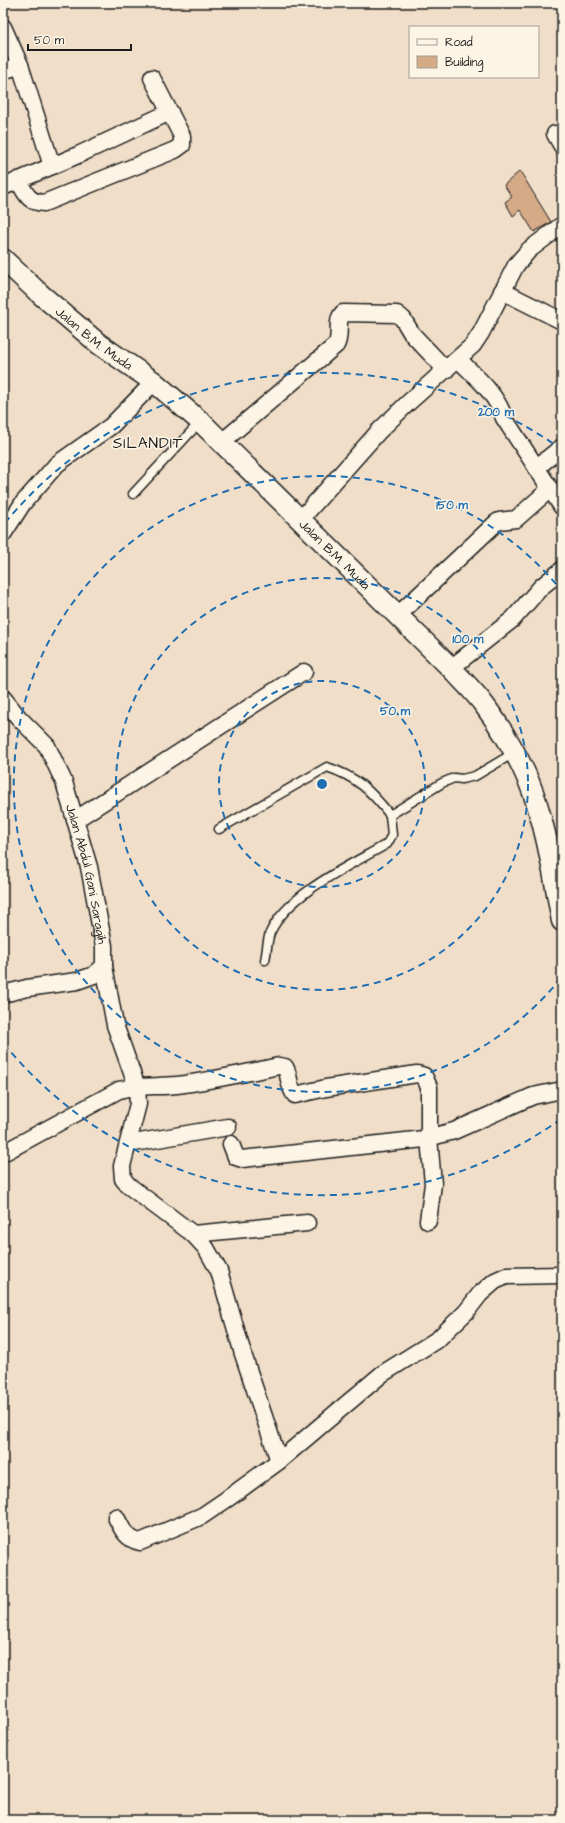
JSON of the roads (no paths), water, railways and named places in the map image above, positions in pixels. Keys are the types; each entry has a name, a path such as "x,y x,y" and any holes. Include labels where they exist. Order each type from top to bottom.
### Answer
{"street":[{"path":"3,27 20,65 52,166"},
{"path":"3,71 20,65"},
{"path":"18,180 28,197 35,203 44,203 175,150 182,145 182,136 152,78"},
{"path":"3,187 170,112"},
{"path":"300,520 379,431 473,345 481,333 516,265 529,250 562,225"},
{"name":"Jalan B.M. Muda","path":"3,259 39,293 99,344 154,382 201,422 398,615 451,668 485,706 514,753 529,783 538,810 553,873 562,921"},
{"path":"502,291 562,321"},
{"path":"222,442 336,345 338,340 340,317 343,313 396,314 403,319 412,334 446,370"},
{"path":"458,359 500,406 504,418 562,508"},
{"path":"3,534 24,503 57,464 112,426 154,382"},
{"path":"536,468 562,447"},
{"path":"398,615 496,523 499,521 516,519 550,490"},
{"path":"451,668 513,619 541,587 562,570"},
{"path":"75,820 304,672"},
{"name":"Jalan Abdul Gani Saragih","path":"3,698 18,718 47,746 64,782 89,867 104,946 104,966 114,1025 137,1087 138,1104 122,1166 123,1179 129,1186 193,1234"},
{"path":"3,994 27,988 78,981 94,975 104,966"},
{"path":"3,1154 119,1090 128,1087 160,1087 192,1083 279,1066 285,1067 288,1072 291,1091 295,1095 326,1088 418,1074 424,1076 429,1087 429,1138 433,1184 428,1222"},
{"path":"231,1144 236,1157 242,1159 429,1138 454,1131 533,1096 562,1090"},
{"path":"128,1144 228,1126"},
{"path":"193,1234 307,1223"},
{"path":"193,1234 206,1248 219,1271 243,1354 279,1461"},
{"path":"116,1517 126,1535 132,1540 140,1542 202,1516 279,1461 382,1374 438,1339 466,1312 480,1294 495,1281 506,1276 562,1275"}],"lane":[{"path":"133,494 201,422"},
{"path":"390,815 442,783 454,778 462,779 475,776 514,753"},
{"path":"219,829 327,767 344,772 363,784 390,815 392,835 387,844 296,899 270,934 266,960"}],"district":[{"name":"SILANDIT","path":"148,443"}]}
